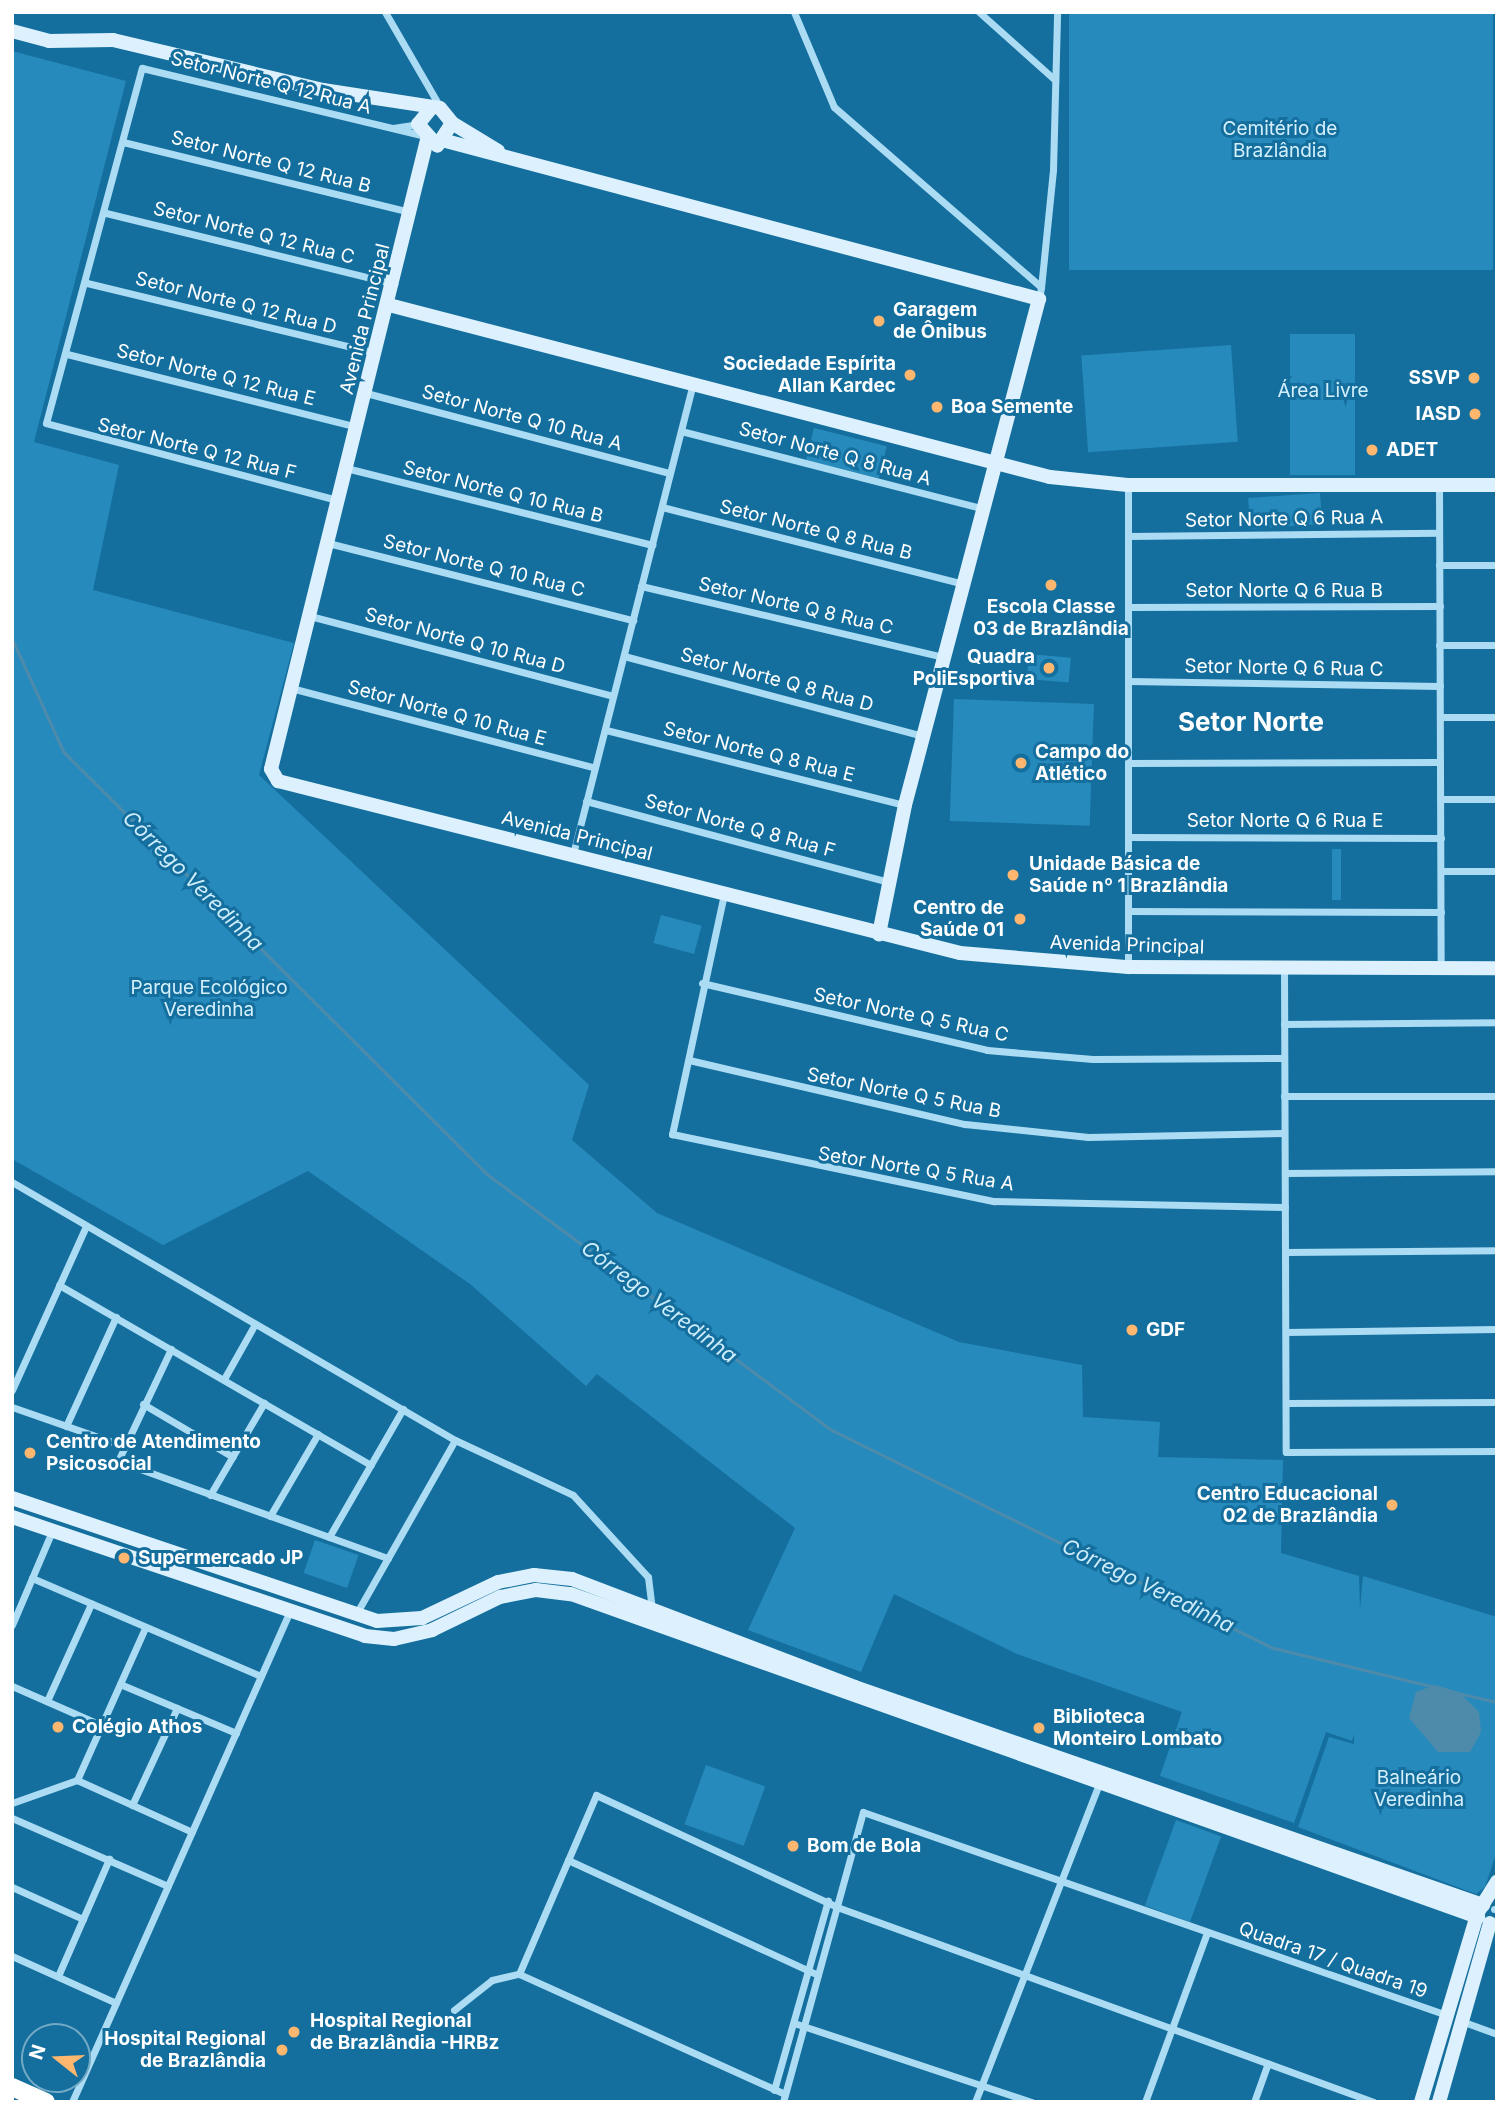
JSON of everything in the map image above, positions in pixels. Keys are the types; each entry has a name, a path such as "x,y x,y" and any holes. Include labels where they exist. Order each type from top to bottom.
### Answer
{"highway":[{"path":"12,2087 46,2102"}],"street":[{"path":"385,12 436,108 452,123 517,163"},
{"path":"794,12 834,107 1041,287 922,736 886,881 879,934"},
{"path":"979,12 1055,79"},
{"path":"1039,299 1055,79 1057,12"},
{"path":"12,31 49,41 113,40 323,90 383,97 436,108"},
{"name":"Setor Norte Q 12 Rua A","path":"123,142 138,72 148,68 386,129 428,133"},
{"path":"383,97 428,133 517,163 1039,299"},
{"name":"Avenida Principal","path":"436,108 428,133 424,169 271,769 278,781 960,953 1128,967 1497,968"},
{"name":"Avenida Principal","path":"428,133 452,123"},
{"path":"67,354 123,142"},
{"name":"Setor Norte Q 12 Rua B","path":"123,142 412,212"},
{"name":"Setor Norte Q 12 Rua C","path":"106,213 394,284"},
{"name":"Setor Norte Q 12 Rua D","path":"87,283 377,353"},
{"path":"389,304 1050,477 1129,485 1497,485"},
{"name":"Setor Norte Q 12 Rua E","path":"67,354 358,427"},
{"name":"Setor Norte Q 12 Rua F","path":"67,354 48,428 338,500"},
{"path":"573,854 693,384"},
{"name":"Setor Norte Q 10 Rua A","path":"366,393 669,473"},
{"name":"Setor Norte Q 8 Rua A","path":"681,431 981,508"},
{"name":"Setor Norte Q 10 Rua B","path":"346,468 652,545"},
{"path":"1128,967 1129,485"},
{"path":"1439,485 1441,967"},
{"name":"Setor Norte Q 8 Rua B","path":"662,507 963,584"},
{"name":"Setor Norte Q 6 Rua A","path":"1128,536 1439,533"},
{"name":"Setor Norte Q 10 Rua C","path":"328,542 633,620"},
{"path":"1439,565 1497,565"},
{"name":"Setor Norte Q 8 Rua C","path":"641,586 943,657"},
{"name":"Setor Norte Q 6 Rua B","path":"1128,607 1440,606"},
{"name":"Setor Norte Q 10 Rua D","path":"310,616 613,696"},
{"path":"1439,645 1497,645"},
{"name":"Setor Norte Q 8 Rua D","path":"624,656 922,736"},
{"name":"Setor Norte Q 6 Rua C","path":"1128,681 1440,686"},
{"name":"Setor Norte Q 10 Rua E","path":"291,688 595,768"},
{"path":"1440,717 1497,718"},
{"name":"Setor Norte Q 8 Rua E","path":"606,730 905,805"},
{"path":"1128,763 1440,762"},
{"path":"1440,799 1497,799"},
{"name":"Setor Norte Q 8 Rua F","path":"586,802 886,881"},
{"name":"Setor Norte Q 6 Rua E","path":"1128,836 1441,838"},
{"path":"1441,871 1497,871"},
{"path":"689,1060 702,983 724,893"},
{"path":"1128,911 1441,912"},
{"path":"1284,967 1286,1452 1497,1451"},
{"name":"Setor Norte Q 5 Rua C","path":"702,983 987,1050 1093,1059 1284,1058"},
{"path":"1284,1024 1497,1022"},
{"name":"Setor Norte Q 5 Rua B","path":"689,1060 964,1124 1088,1137 1284,1133"},
{"name":"Setor Norte Q 5 Rua A","path":"689,1060 672,1134 994,1201 1285,1207"},
{"path":"1284,1096 1497,1096"},
{"path":"1285,1173 1497,1171"},
{"path":"12,1182 455,1440 573,1495 648,1577 652,1609"},
{"path":"12,1390 86,1226"},
{"path":"1285,1252 1497,1250"},
{"path":"59,1285 371,1465"},
{"path":"66,1426 116,1317"},
{"path":"224,1379 256,1324"},
{"path":"1286,1332 1497,1329"},
{"path":"171,1349 121,1445 118,1461 388,1558"},
{"path":"1286,1403 1497,1402"},
{"path":"210,1495 264,1403"},
{"path":"143,1404 233,1457"},
{"path":"12,1407 121,1445"},
{"path":"330,1537 403,1409"},
{"path":"270,1516 318,1434"},
{"path":"348,1631 354,1615 455,1440"},
{"path":"12,1498 354,1615 413,1627 500,1597 536,1590 571,1594 1489,1914"},
{"path":"12,1517 289,1613 348,1631 394,1639 498,1582 534,1575 572,1579 1098,1787 1200,1812"},
{"path":"13,1621 32,1578 59,1533 73,1519"},
{"path":"178,1574 185,1571 185,1557"},
{"path":"203,1583 203,1569 210,1566"},
{"path":"32,1578 261,1676"},
{"path":"47,1701 91,1604"},
{"path":"330,1625 340,1619 337,1609"},
{"path":"72,2102 289,1613"},
{"path":"77,1780 145,1628"},
{"path":"120,1684 236,1732"},
{"path":"12,1686 101,1725"},
{"path":"132,1805 177,1709"},
{"path":"12,1803 77,1780 192,1832"},
{"path":"975,2102 1098,1787"},
{"path":"519,1974 596,1795 837,1907 1374,2102"},
{"name":"Quadra 17 / Quadra 19","path":"837,1907 863,1812 1447,2015 1460,2012 1464,2022"},
{"path":"12,1818 168,1886"},
{"path":"58,1976 109,1860"},
{"path":"568,1860 818,1975"},
{"path":"1439,2102 1464,2022 1497,1883"},
{"path":"12,1887 83,1919"},
{"path":"774,2090 828,1901"},
{"path":"454,2010 492,1980 519,1974 774,2090 784,2098 837,1907"},
{"path":"1420,2102 1447,2015 1489,1914"},
{"path":"1145,2102 1207,1933"},
{"path":"12,1956 116,2003"},
{"path":"794,2023 805,2022 1032,2102"},
{"path":"1464,2022 1497,2034"},
{"path":"1254,2102 1268,2063"}],"green space":[{"name":"Cemitério de Brazlândia","path":"1069,12 1493,12 1493,270 1069,270"},
{"name":"Parque Ecológico Veredinha","path":"12,51 126,81 34,442 119,465 93,590 294,643 259,775 589,1085 572,1140 657,1213 959,1342 1082,1365 1083,1417 1160,1422 1158,1457 1283,1460 1281,1553 1359,1576 1360,1609 1363,1576 1497,1617 1497,1851 1485,1887 1476,1894 1298,1827 1329,1737 1354,1744 1354,1734 1352,1741 1326,1732 1294,1823 1160,1776 1182,1712 1017,1654 894,1594 861,1672 748,1630 795,1528 597,1374 586,1386 470,1284 308,1171 163,1245 12,1159"},
{"name":"Área Livre","path":"1290,334 1355,334 1355,475 1290,475"},
{"path":"1231,345 1238,442 1088,452 1081,355"},
{"path":"814,428 887,446 879,478 806,460"},
{"path":"1320,493 1322,524 1250,529 1248,498"},
{"name":"Quadra PoliEsportiva","path":"1029,654 1071,658 1069,683 1027,679"},
{"name":"Campo do Atlético","path":"954,699 1094,704 1090,826 950,821"},
{"path":"1332,849 1341,849 1341,900 1332,900"},
{"path":"661,915 702,926 694,954 653,943"},
{"path":"315,1540 358,1555 347,1588 304,1573"},
{"path":"706,1765 765,1787 744,1846 684,1824"},
{"path":"1176,1820 1221,1836 1190,1922 1145,1906"}],"shaded area":[{"path":"1435,1685 1459,1692 1479,1712 1481,1732 1470,1752 1438,1752 1409,1718 1416,1692"}],"waterway":[{"name":"Córrego Veredinha","path":"12,638 64,752 487,1174 832,1430 1274,1648 1431,1686"},
{"name":"Córrego Veredinha","path":"1458,1693 1497,1702"}],"place":[{"name":"Garagem de Ônibus","path":"879,321"},
{"name":"Sociedade Espírita Allan Kardec","path":"910,375"},
{"name":"SSVP","path":"1474,378"},
{"name":"Boa Semente","path":"937,407"},
{"name":"IASD","path":"1475,414"},
{"name":"ADET","path":"1372,450"},
{"name":"Escola Classe 03 de Brazlândia","path":"1051,585"},
{"name":"Quadra PoliEsportiva","path":"1049,668"},
{"name":"Campo do Atlético","path":"1021,763"},
{"name":"Unidade Básica de Saúde nº 1 Brazlândia","path":"1013,875"},
{"name":"Centro de Saúde 01","path":"1020,919"},
{"name":"GDF","path":"1132,1330"},
{"name":"Centro de Atendimento Psicosocial","path":"30,1453"},
{"name":"Centro Educacional 02 de Brazlândia","path":"1392,1505"},
{"name":"Supermercado JP","path":"124,1558"},
{"name":"Colégio Athos","path":"58,1727"},
{"name":"Biblioteca Monteiro Lombato","path":"1039,1728"},
{"name":"Bom de Bola","path":"793,1846"},
{"name":"Hospital Regional de Brazlândia -HRBz","path":"294,2032"},
{"name":"Hospital Regional de Brazlândia","path":"282,2050"}],"district":[{"name":"Setor Norte","path":"1251,722"}],"park label":[{"name":"Balneário Veredinha","path":"1419,1789"}]}
